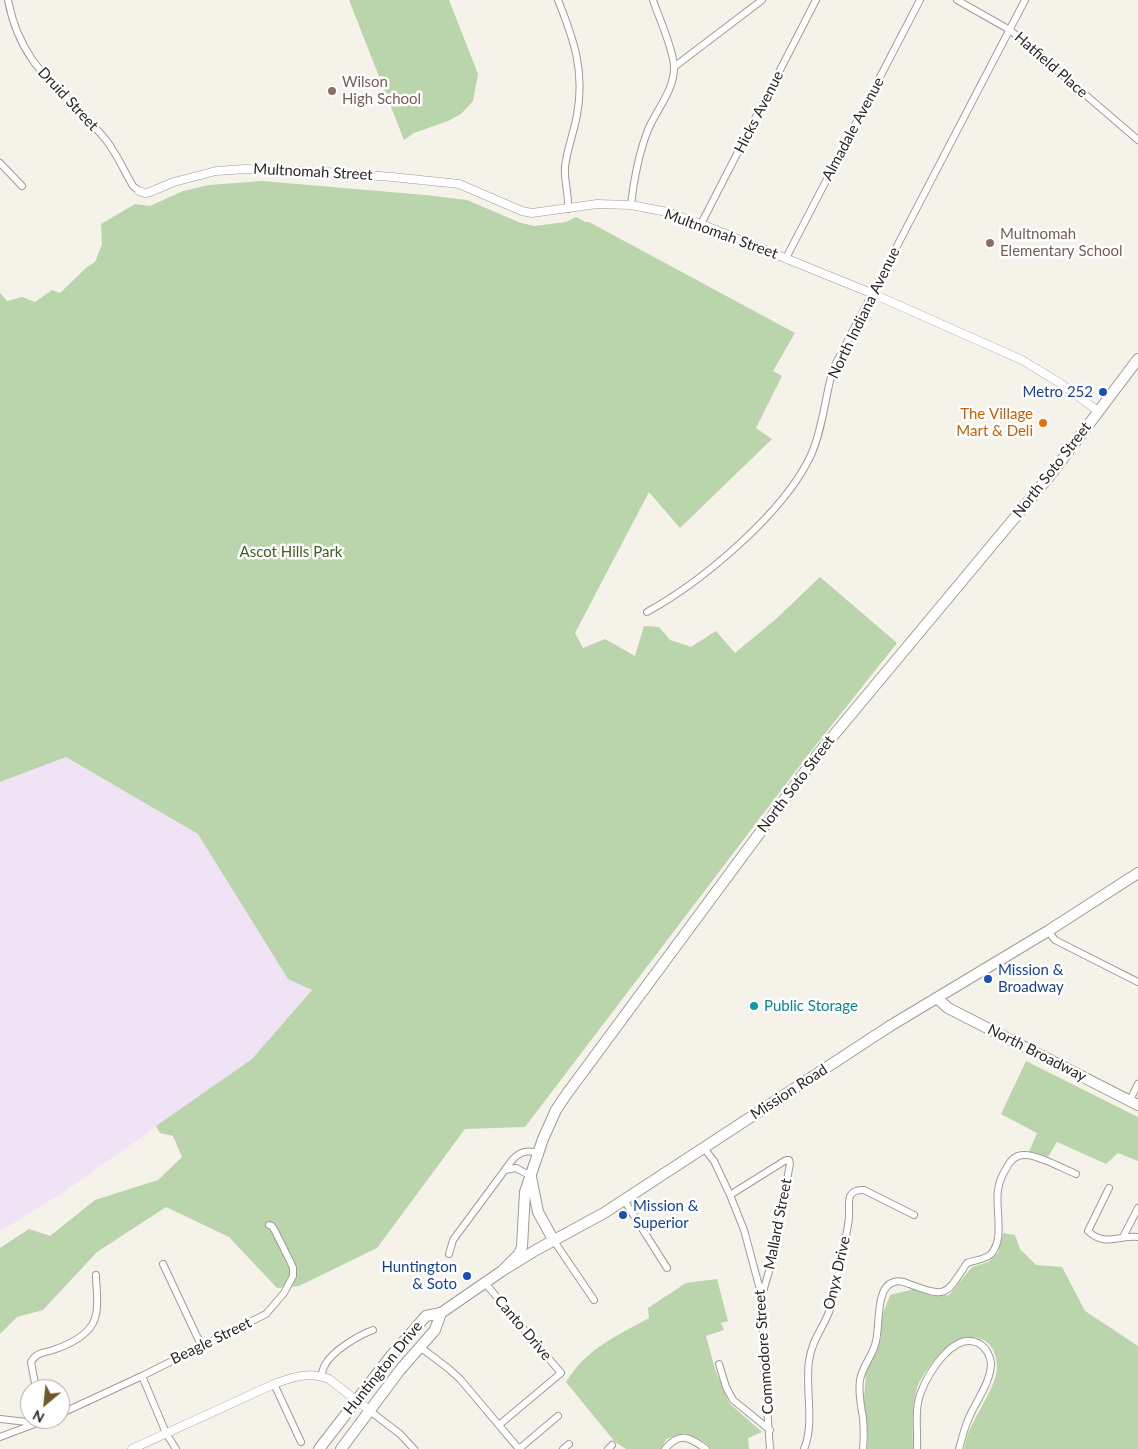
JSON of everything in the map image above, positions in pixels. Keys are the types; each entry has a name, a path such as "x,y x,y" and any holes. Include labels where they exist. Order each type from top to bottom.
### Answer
{"main road":[{"name":"North Soto Street","path":"502,1271 519,1254 522,1247 525,1192 543,1139 556,1110 575,1082 818,754 1052,473 1138,359"},
{"name":"Mission Road","path":"441,1313 536,1250 624,1200 890,1026 1048,931 1138,873"},
{"name":"North Broadway","path":"937,998 948,1008 1134,1102"},
{"path":"531,1176 538,1212 554,1241"},
{"name":"Huntington Drive","path":"341,1449 400,1370 435,1330 441,1313"},
{"name":"Huntington Drive","path":"319,1449 412,1329 426,1316 441,1313"}],"street":[{"name":"Druid Street","path":"8,0 16,30 26,51 39,70 54,88 89,120 108,142 134,186 139,191"},
{"path":"558,0 573,39 580,76 578,107 565,168 568,209"},
{"path":"631,205 641,149 649,128 671,84 674,67 653,0"},
{"path":"674,67 762,0"},
{"name":"Hicks Avenue","path":"701,224 816,0"},
{"name":"Almadale Avenue","path":"786,258 920,0"},
{"name":"Hatfield Place","path":"956,0 1010,30 1138,140"},
{"name":"North Indiana Avenue","path":"647,612 662,604 698,578 736,547 780,501 798,478 811,453 819,430 833,369 1025,0"},
{"path":"0,163 22,186"},
{"name":"Multnomah Street","path":"139,191 145,194 174,182 216,171 245,169 392,176 458,184 522,211 543,212 597,204 631,205 666,212 701,224 871,293 1022,360 1059,383 1098,411"},
{"path":"1048,931 1055,940 1138,982"},
{"path":"1134,1102 1138,1084"},
{"name":"Commodore Street","path":"703,1147 714,1161 744,1230 762,1297 770,1449"},
{"path":"450,1254 453,1240 517,1155 529,1150 539,1153"},
{"path":"863,1449 864,1436 859,1392 860,1380 863,1368 875,1347 881,1298 889,1285 895,1281 939,1293 946,1291 967,1263 984,1259 990,1254 996,1246 999,1183 1009,1162 1017,1156 1028,1155 1076,1174"},
{"name":"Mallard Street","path":"730,1195 786,1160 790,1160 770,1268 762,1297"},
{"path":"505,1170 516,1168 531,1176"},
{"path":"1109,1188 1088,1231 1092,1235 1105,1239 1117,1240 1138,1237"},
{"name":"Onyx Drive","path":"804,1449 808,1430 809,1360 812,1347 829,1312 833,1297 848,1225 850,1197 853,1192 864,1190 914,1215"},
{"path":"624,1200 667,1268"},
{"path":"1124,1238 1138,1208"},
{"name":"Beagle Street","path":"70,1409 266,1314 290,1284 293,1276 293,1268 275,1231 269,1225"},
{"path":"554,1241 594,1300"},
{"path":"163,1264 201,1346"},
{"path":"34,1379 31,1362 36,1354 71,1343 84,1334 94,1322 96,1314 96,1275"},
{"name":"Canto Drive","path":"485,1283 561,1373 499,1425"},
{"path":"321,1376 325,1365 335,1353 362,1334 373,1330"},
{"path":"917,1449 920,1394 930,1372 947,1352 963,1343 972,1342 984,1347 989,1354 991,1365 988,1376 968,1419 959,1449"},
{"path":"420,1347 449,1368 460,1379 519,1449 558,1416"},
{"path":"719,1364 726,1387 733,1400 770,1430"},
{"path":"132,1449 274,1384 299,1375 321,1376 329,1380 400,1434 414,1449"},
{"path":"142,1376 166,1433 176,1449"},
{"path":"274,1384 301,1442"},
{"path":"0,1419 20,1421"},
{"path":"0,1437 21,1429"},
{"path":"665,1449 671,1442 684,1436 691,1438 706,1449"},
{"path":"564,1449 570,1444"}],"shaded area":[{"path":"66,757 199,834 288,979 312,990 252,1059 61,1194 0,1231 0,782"}],"green space":[{"path":"349,0 449,0 478,74 473,101 461,114 448,121 414,133 404,140"},
{"name":"Ascot Hills Park","path":"262,181 467,200 521,223 535,226 566,222 576,217 589,222 795,333 773,371 782,376 756,428 772,439 680,528 649,492 575,633 583,648 605,639 635,656 644,626 659,627 670,640 691,647 716,631 735,653 776,619 820,577 897,643 808,755 525,1127 465,1129 377,1248 299,1286 277,1288 229,1237 166,1207 97,1252 43,1310 17,1317 0,1334 0,1248 29,1229 50,1236 95,1200 158,1180 182,1157 173,1136 160,1133 156,1126 252,1059 312,990 288,979 198,834 66,757 0,782 0,293 7,301 22,297 35,302 52,290 60,293 87,267 95,262 102,244 101,224 135,204 150,206 183,191 209,185"},
{"path":"1026,1061 1138,1117 1138,1161 1118,1153 1106,1164 1057,1142 1048,1157 1029,1152 1037,1133 1001,1114"},
{"path":"1003,1233 1015,1235 1020,1249 1036,1265 1062,1267 1085,1311 1138,1346 1138,1449 964,1449 970,1430 994,1381 997,1368 993,1350 988,1343 975,1337 959,1340 950,1345 922,1377 917,1388 914,1403 913,1449 867,1449 868,1440 864,1400 866,1373 881,1338 881,1319 890,1295 914,1289 931,1296 949,1295 972,1267 988,1262 998,1253"},
{"path":"717,1279 728,1321 721,1323 724,1330 706,1336 715,1369 729,1403 762,1432 748,1438 749,1449 711,1449 707,1444 685,1433 666,1439 662,1449 626,1449 615,1442 566,1382 583,1360 603,1344 649,1318 648,1308 686,1283"}],"place":[{"name":"Wilson High School","path":"332,91"},
{"name":"Multnomah Elementary School","path":"990,243"},
{"name":"Metro 252","path":"1103,392"},
{"name":"The Village Mart & Deli","path":"1043,423"},
{"name":"Mission & Broadway","path":"988,979"},
{"name":"Public Storage","path":"754,1006"},
{"name":"Mission & Superior","path":"623,1215"},
{"name":"Huntington & Soto","path":"467,1276"}]}
